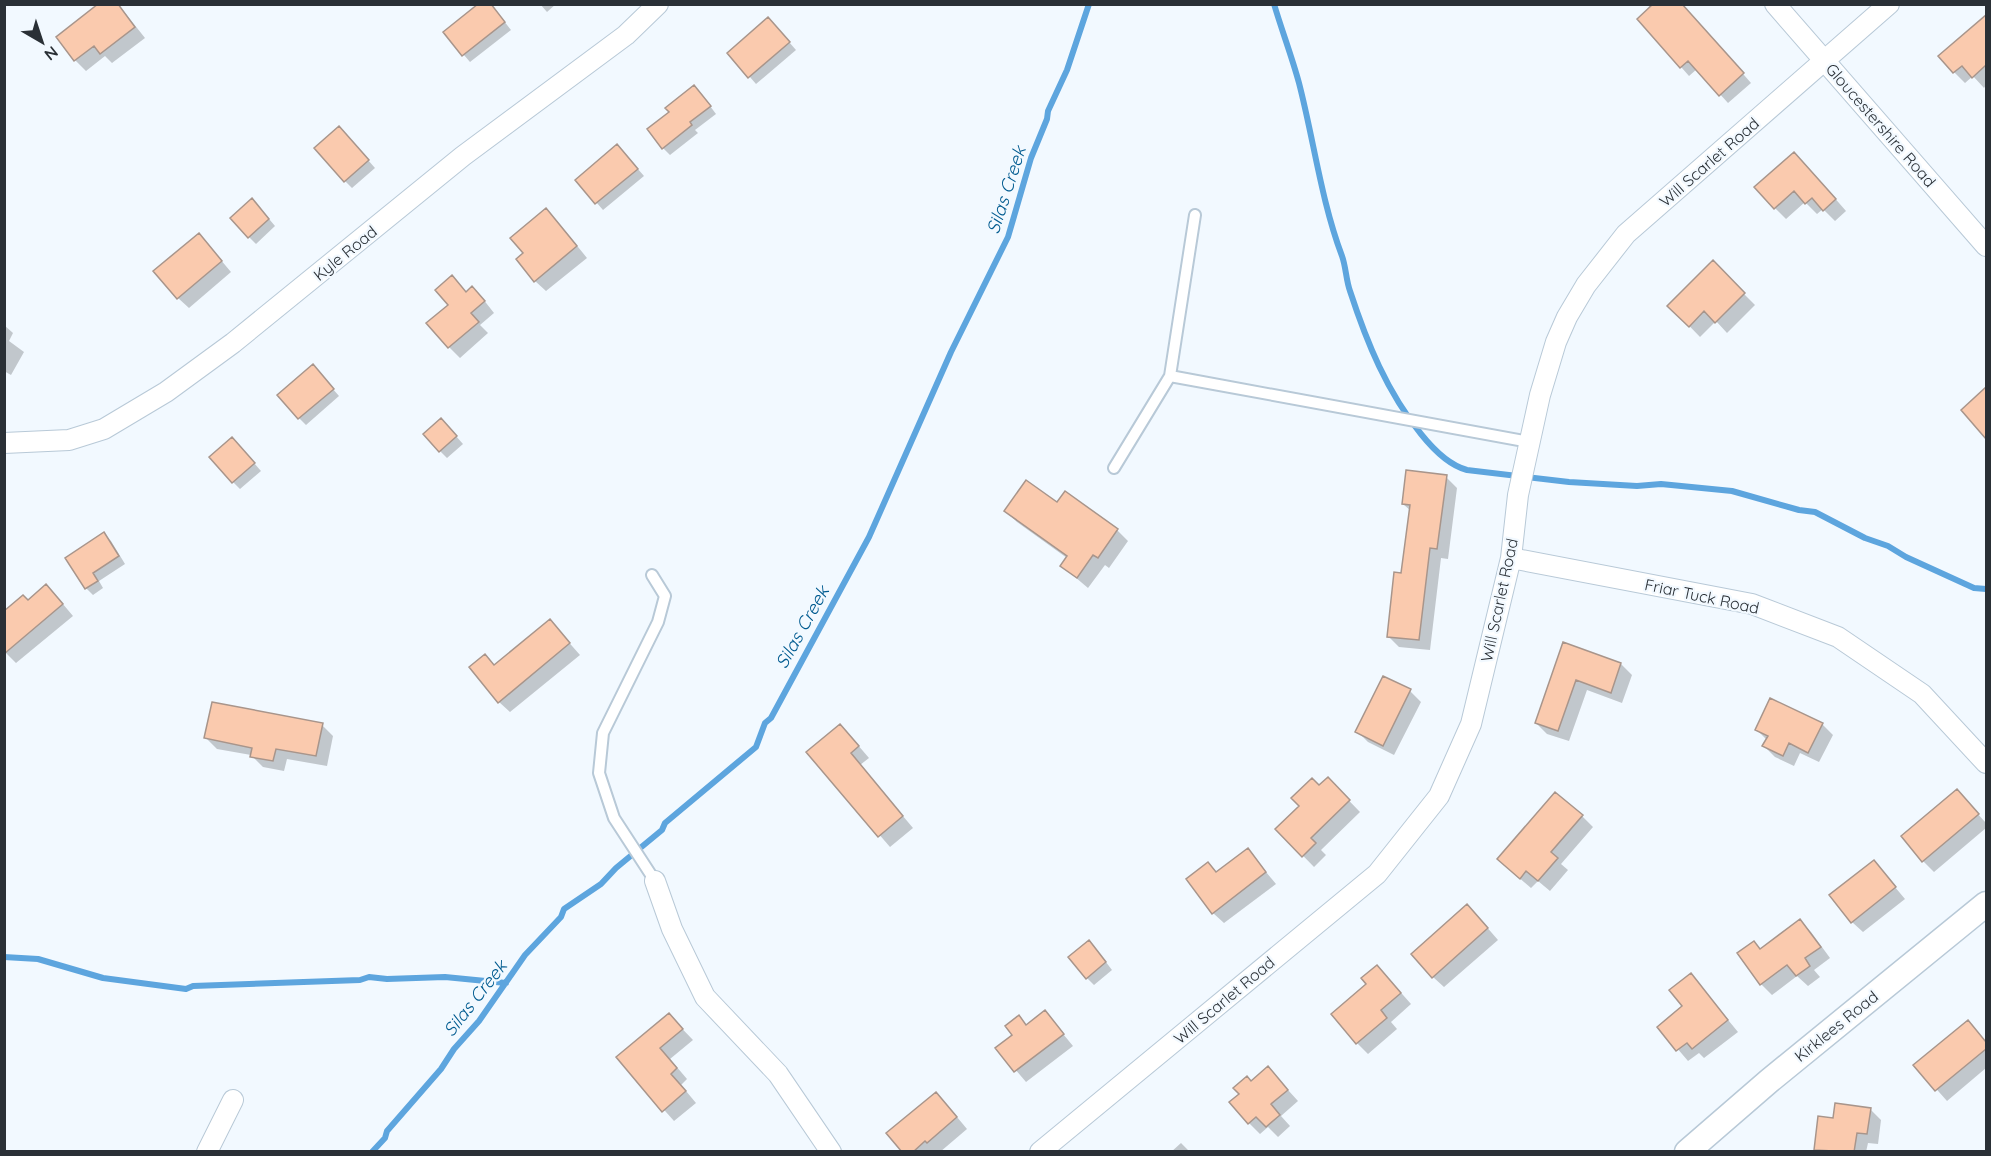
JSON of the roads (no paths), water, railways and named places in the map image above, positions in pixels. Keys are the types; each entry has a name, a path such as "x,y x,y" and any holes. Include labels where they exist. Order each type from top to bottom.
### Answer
{"street":[{"name":"Kyle Road","path":"4,443 69,440 104,429 166,392 233,344 463,156 626,35 658,4"},
{"name":"Gloucestershire Road","path":"1775,4 1986,246"},
{"name":"Will Scarlet Road","path":"1040,1152 1377,874 1439,796 1471,724 1511,558 1518,495 1540,395 1556,342 1567,317 1586,285 1626,234 1889,4"},
{"name":"Friar Tuck Road","path":"1511,558 1752,604 1838,637 1922,694 1986,763"},
{"path":"655,881 672,929 705,997 778,1074 831,1152"},
{"name":"Kirklees Road","path":"1700,1148 1769,1081 1986,903"},
{"path":"207,1152 233,1100"}],"lane":[{"path":"1114,468 1170,376 1195,215"},
{"path":"1170,376 1529,442"},
{"path":"652,575 665,596 658,622 603,733 599,773 614,818 655,881"}],"waterway":[{"name":"Silas Creek","path":"372,1152 479,1021 525,955 561,917 564,909 601,884 616,868 662,830 665,823 756,747 765,723 771,718 869,537 951,352 1008,237 1031,158 1048,111 1067,70 1089,4"},
{"path":"1274,4 1299,83 1323,192 1363,329 1398,401 1421,434 1441,456 1467,470 1569,482 1637,486 1661,484 1732,491 1799,510 1815,512 1865,538 1888,546 1906,557 1974,588 1986,589"},
{"path":"4,957 38,959 103,978 186,989 193,986 360,980 369,977 387,979 445,977 506,983"}]}
